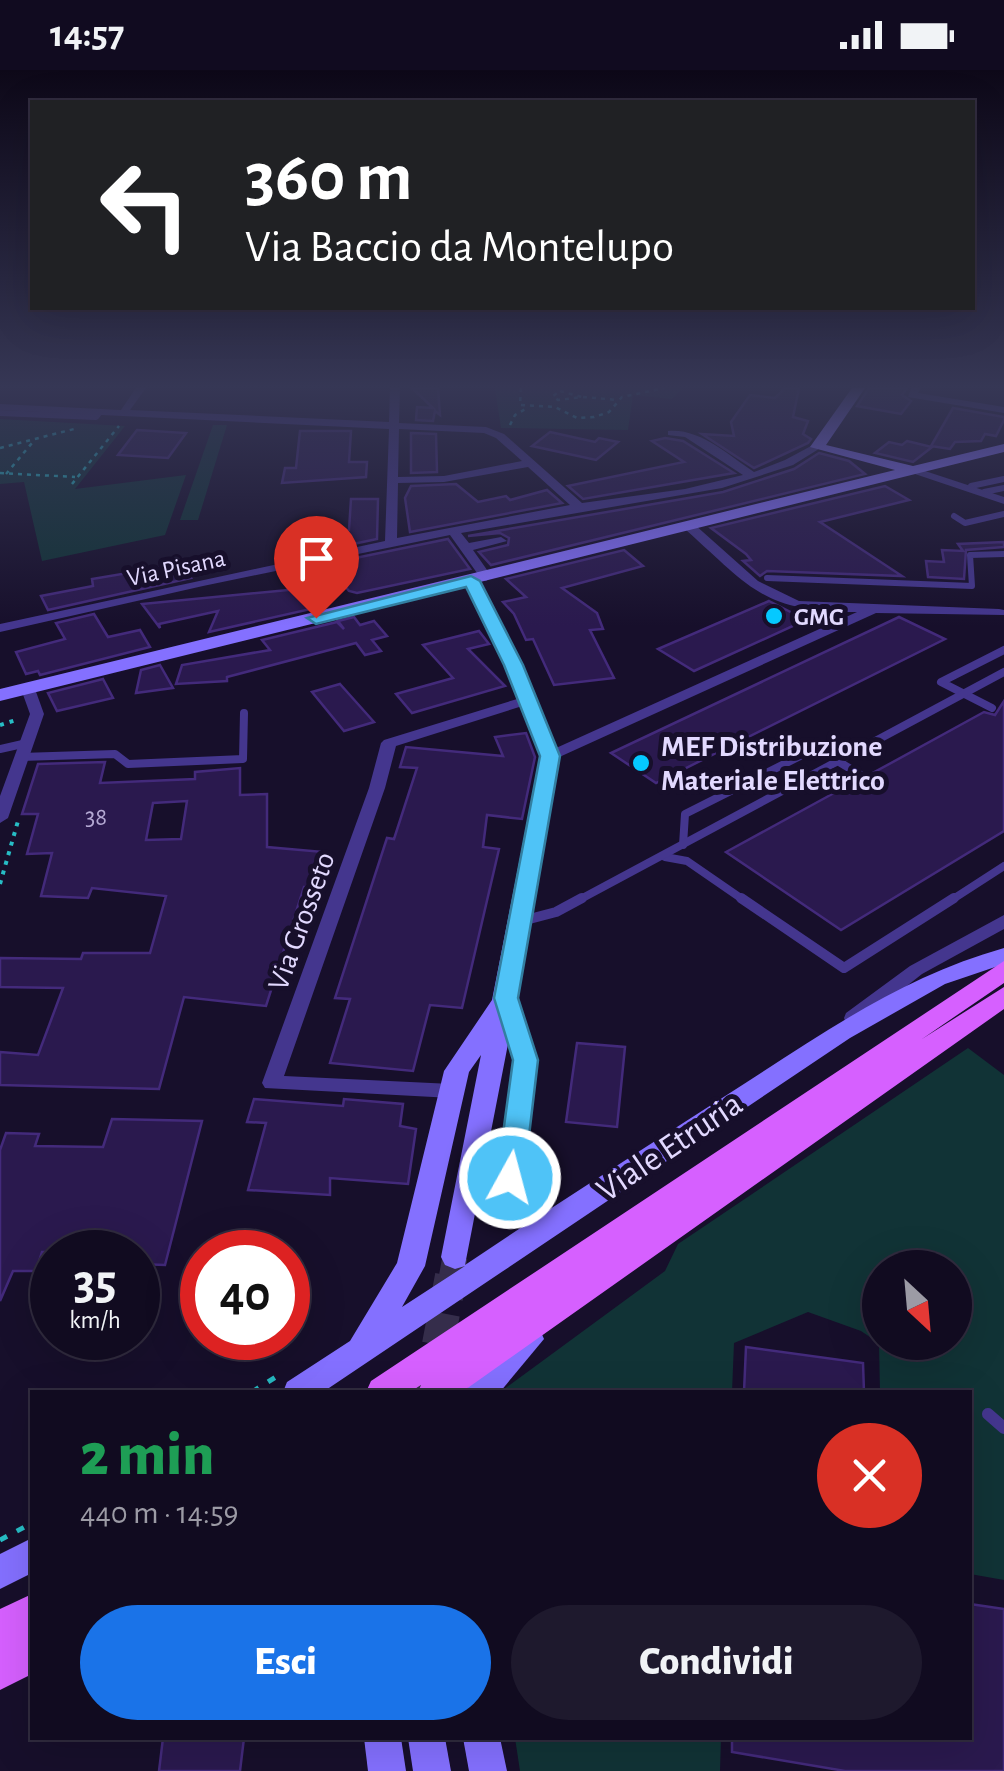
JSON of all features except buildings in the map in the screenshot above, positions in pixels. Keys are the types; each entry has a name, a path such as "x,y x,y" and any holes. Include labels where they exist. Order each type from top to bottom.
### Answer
{"main road":[{"name":"Viale Etruria","path":"386,1390 1004,970"},
{"path":"438,1390 1004,996"},
{"path":"0,1631 30,1614"},
{"path":"0,1670 30,1653"}],"street":[{"path":"391,542 394,467"},
{"path":"394,480 444,478 509,467"},
{"path":"534,467 578,506"},
{"path":"738,467 750,475"},
{"name":"Via Pisana","path":"0,628 391,542 750,475 768,467"},
{"path":"900,467 971,486 1004,500"},
{"path":"0,695 937,467"},
{"path":"949,467 971,486"},
{"path":"690,528 753,582 795,604 998,613"},
{"path":"453,530 479,579 550,756 455,1257"},
{"path":"464,548 501,540"},
{"path":"550,756 874,609"},
{"path":"0,818 38,711 28,688"},
{"name":"Via Grosseto","path":"452,1091 272,1082 378,788 389,743 528,700"},
{"path":"795,1062 916,970 1004,921"},
{"path":"294,1380 358,1353 458,1288 542,1225 922,985 1004,956"},
{"path":"358,1353 411,1266 452,1091 464,1057 506,998"},
{"path":"506,998 526,1060 510,1178 517,1197 542,1225"},
{"path":"484,1390 510,1357 608,1272"},
{"path":"0,1572 30,1556"},
{"path":"382,1740 387,1771"},
{"path":"427,1740 432,1771"},
{"path":"482,1740 488,1771"}],"lane":[{"path":"971,486 1004,479"},
{"path":"984,492 1004,488"},
{"path":"954,516 966,523 1004,514"},
{"path":"767,578 972,586 970,555 1004,554"},
{"path":"992,708 942,682 1004,650"},
{"path":"518,922 556,912 1004,672"},
{"path":"0,749 114,754 128,764 243,759 244,713"},
{"path":"683,845 685,814 816,748 864,777"},
{"path":"662,857 688,861 844,968 1004,866"},
{"path":"988,1414 1004,1428"}],"path":[{"path":"6,474 11,467"},
{"path":"72,484 84,467"},
{"path":"0,474 77,477"},
{"path":"259,1390 294,1380"},
{"path":"0,1540 30,1524"}],"green space":[{"path":"0,467 92,467 75,489 186,475 165,535 42,561 24,482 0,484"},
{"path":"198,467 214,467 198,520 180,520"},
{"path":"968,1048 1004,1075 1004,1580 972,1574 972,1390 880,1390 879,1360 972,1360 972,1250 862,1250 862,1332 808,1312 734,1343 732,1390 503,1390 665,1271 678,1244"},
{"path":"515,1740 721,1740 720,1771 520,1771"}],"tunnel":[{"path":"451,1279 455,1257"},
{"path":"429,1390 451,1276"}],"place":[{"name":"GMG","path":"774,616"},
{"name":"MEF Distribuzione Materiale Elettrico","path":"641,763"}],"route":[{"path":"316,618 471,581 514,665 550,756 506,998 519,1027 526,1060 510,1178"}]}
